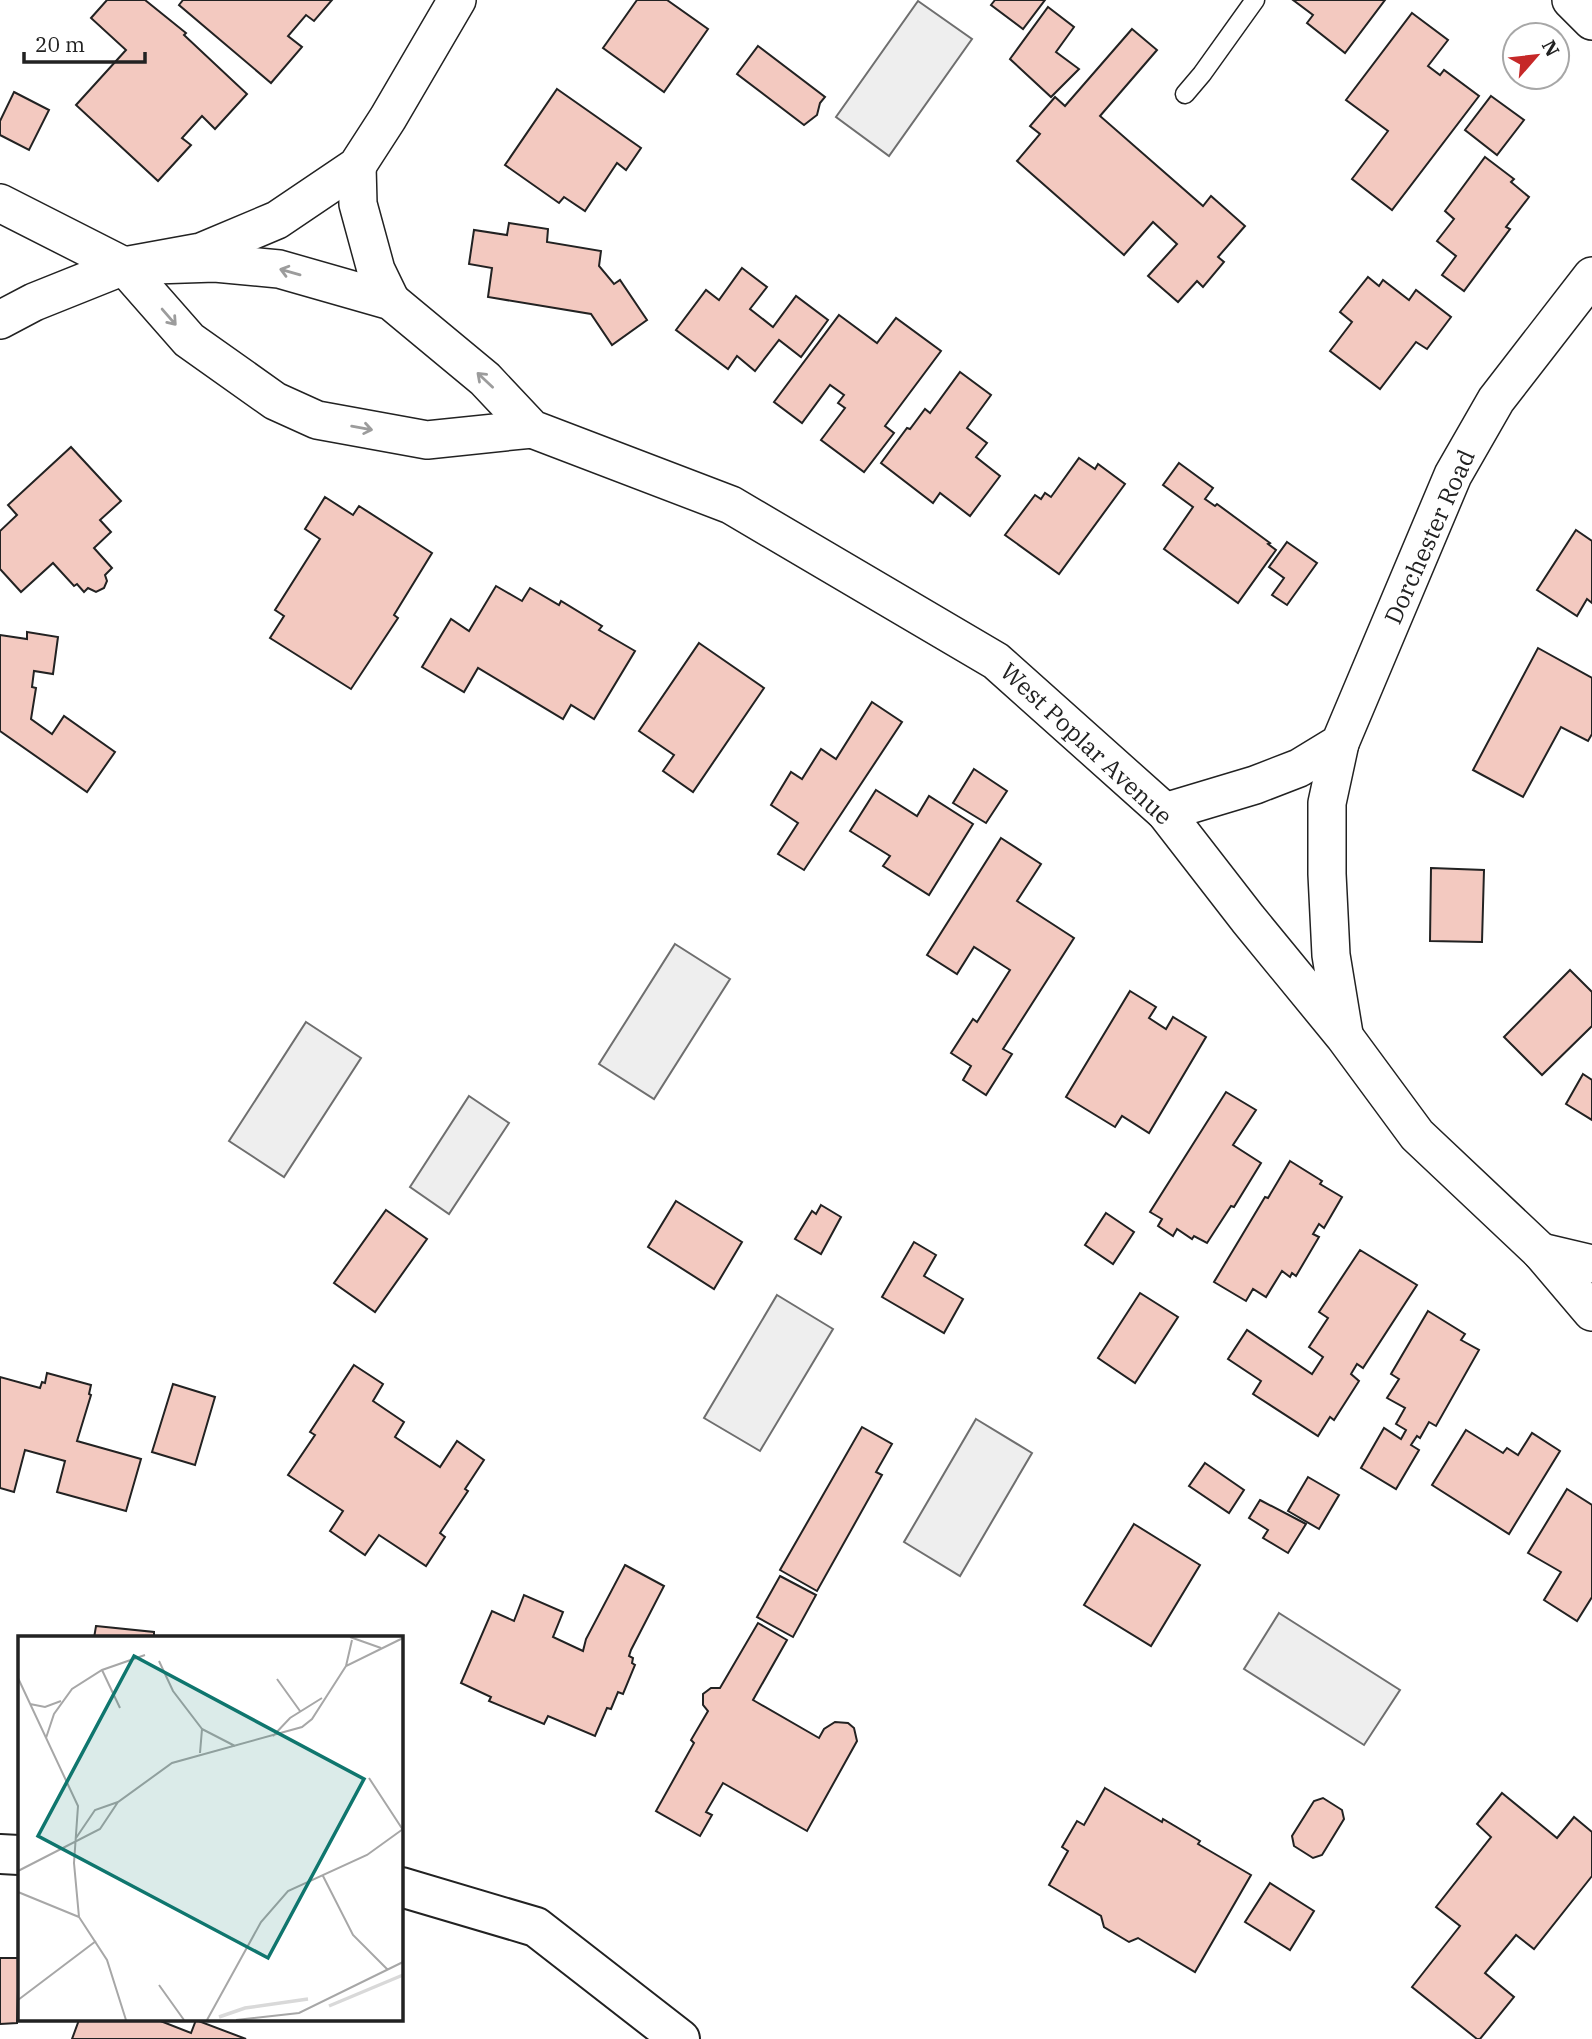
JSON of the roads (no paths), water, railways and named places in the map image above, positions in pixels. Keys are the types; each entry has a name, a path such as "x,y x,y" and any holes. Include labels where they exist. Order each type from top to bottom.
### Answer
{"street":[{"path":"0,320 34,302 124,266 201,252 277,220 356,166 388,118 457,0"},
{"path":"1571,0 1592,21"},
{"path":"356,166 360,215 376,270 391,300"},
{"name":"West Poplar Avenue","path":"0,203 124,266 189,340 275,401 317,420 427,440 533,429"},
{"name":"West Poplar Avenue","path":"124,266 215,263 279,269 391,300 485,379 533,429 731,505 996,661 1165,812 1344,1036 1417,1135 1541,1252 1592,1312"},
{"name":"Dorchester Road","path":"1344,1036 1331,955 1327,874 1327,803 1340,743 1453,475 1496,400 1592,276"},
{"path":"1165,812 1299,768 1340,743"},
{"path":"1541,1252 1592,1264"},
{"path":"0,1854 18,1855"},
{"path":"402,1887 536,1927 680,2039"}],"lane":[{"path":"1185,94 1255,0"}]}
